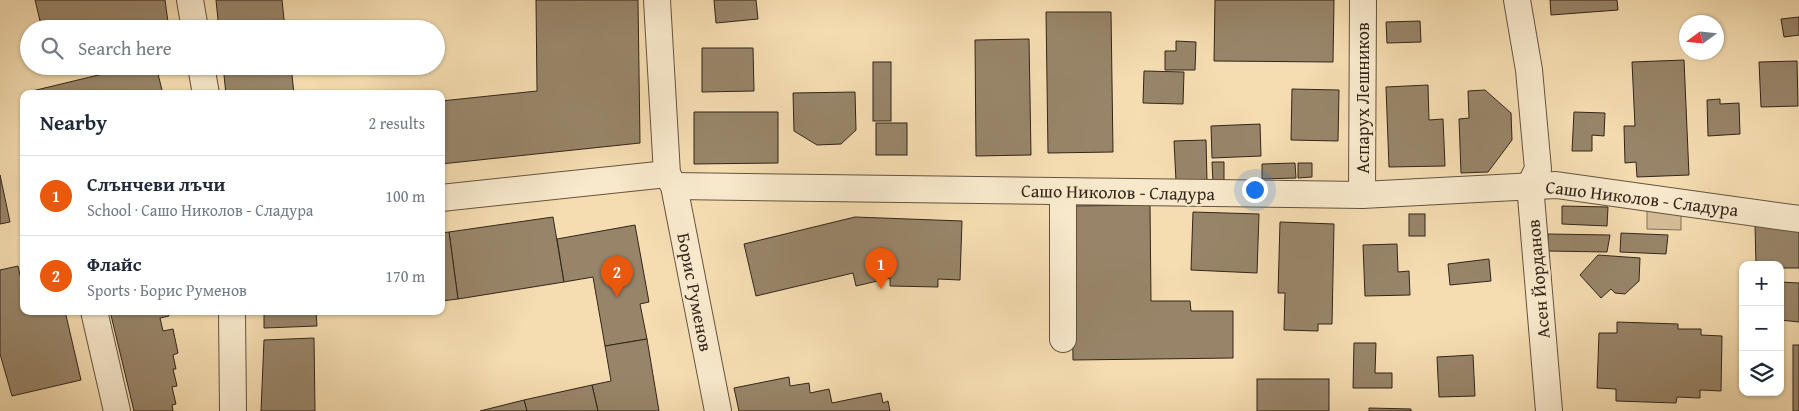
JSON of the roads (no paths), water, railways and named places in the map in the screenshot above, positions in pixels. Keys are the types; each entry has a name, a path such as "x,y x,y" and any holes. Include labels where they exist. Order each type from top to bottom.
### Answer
{"street":[{"path":"190,0 193,20"},
{"name":"Борис Руменов","path":"656,0 671,180 718,411"},
{"name":"Аспарух Лешников","path":"1362,195 1363,0"},
{"name":"Асен Йорданов","path":"1517,0 1529,70 1538,169 1530,185 1549,411"},
{"path":"203,75 205,90"},
{"path":"445,198 671,180"},
{"name":"Сашо Николов - Сладура","path":"671,180 1063,192 1362,195 1556,185 1799,219"},
{"path":"1063,192 1063,339"},
{"path":"95,315 116,411"},
{"path":"232,315 233,411"}],"place":[{"name":"Слънчеви лъчи","path":"881,289"},
{"name":"Флайс","path":"617,297"}]}
